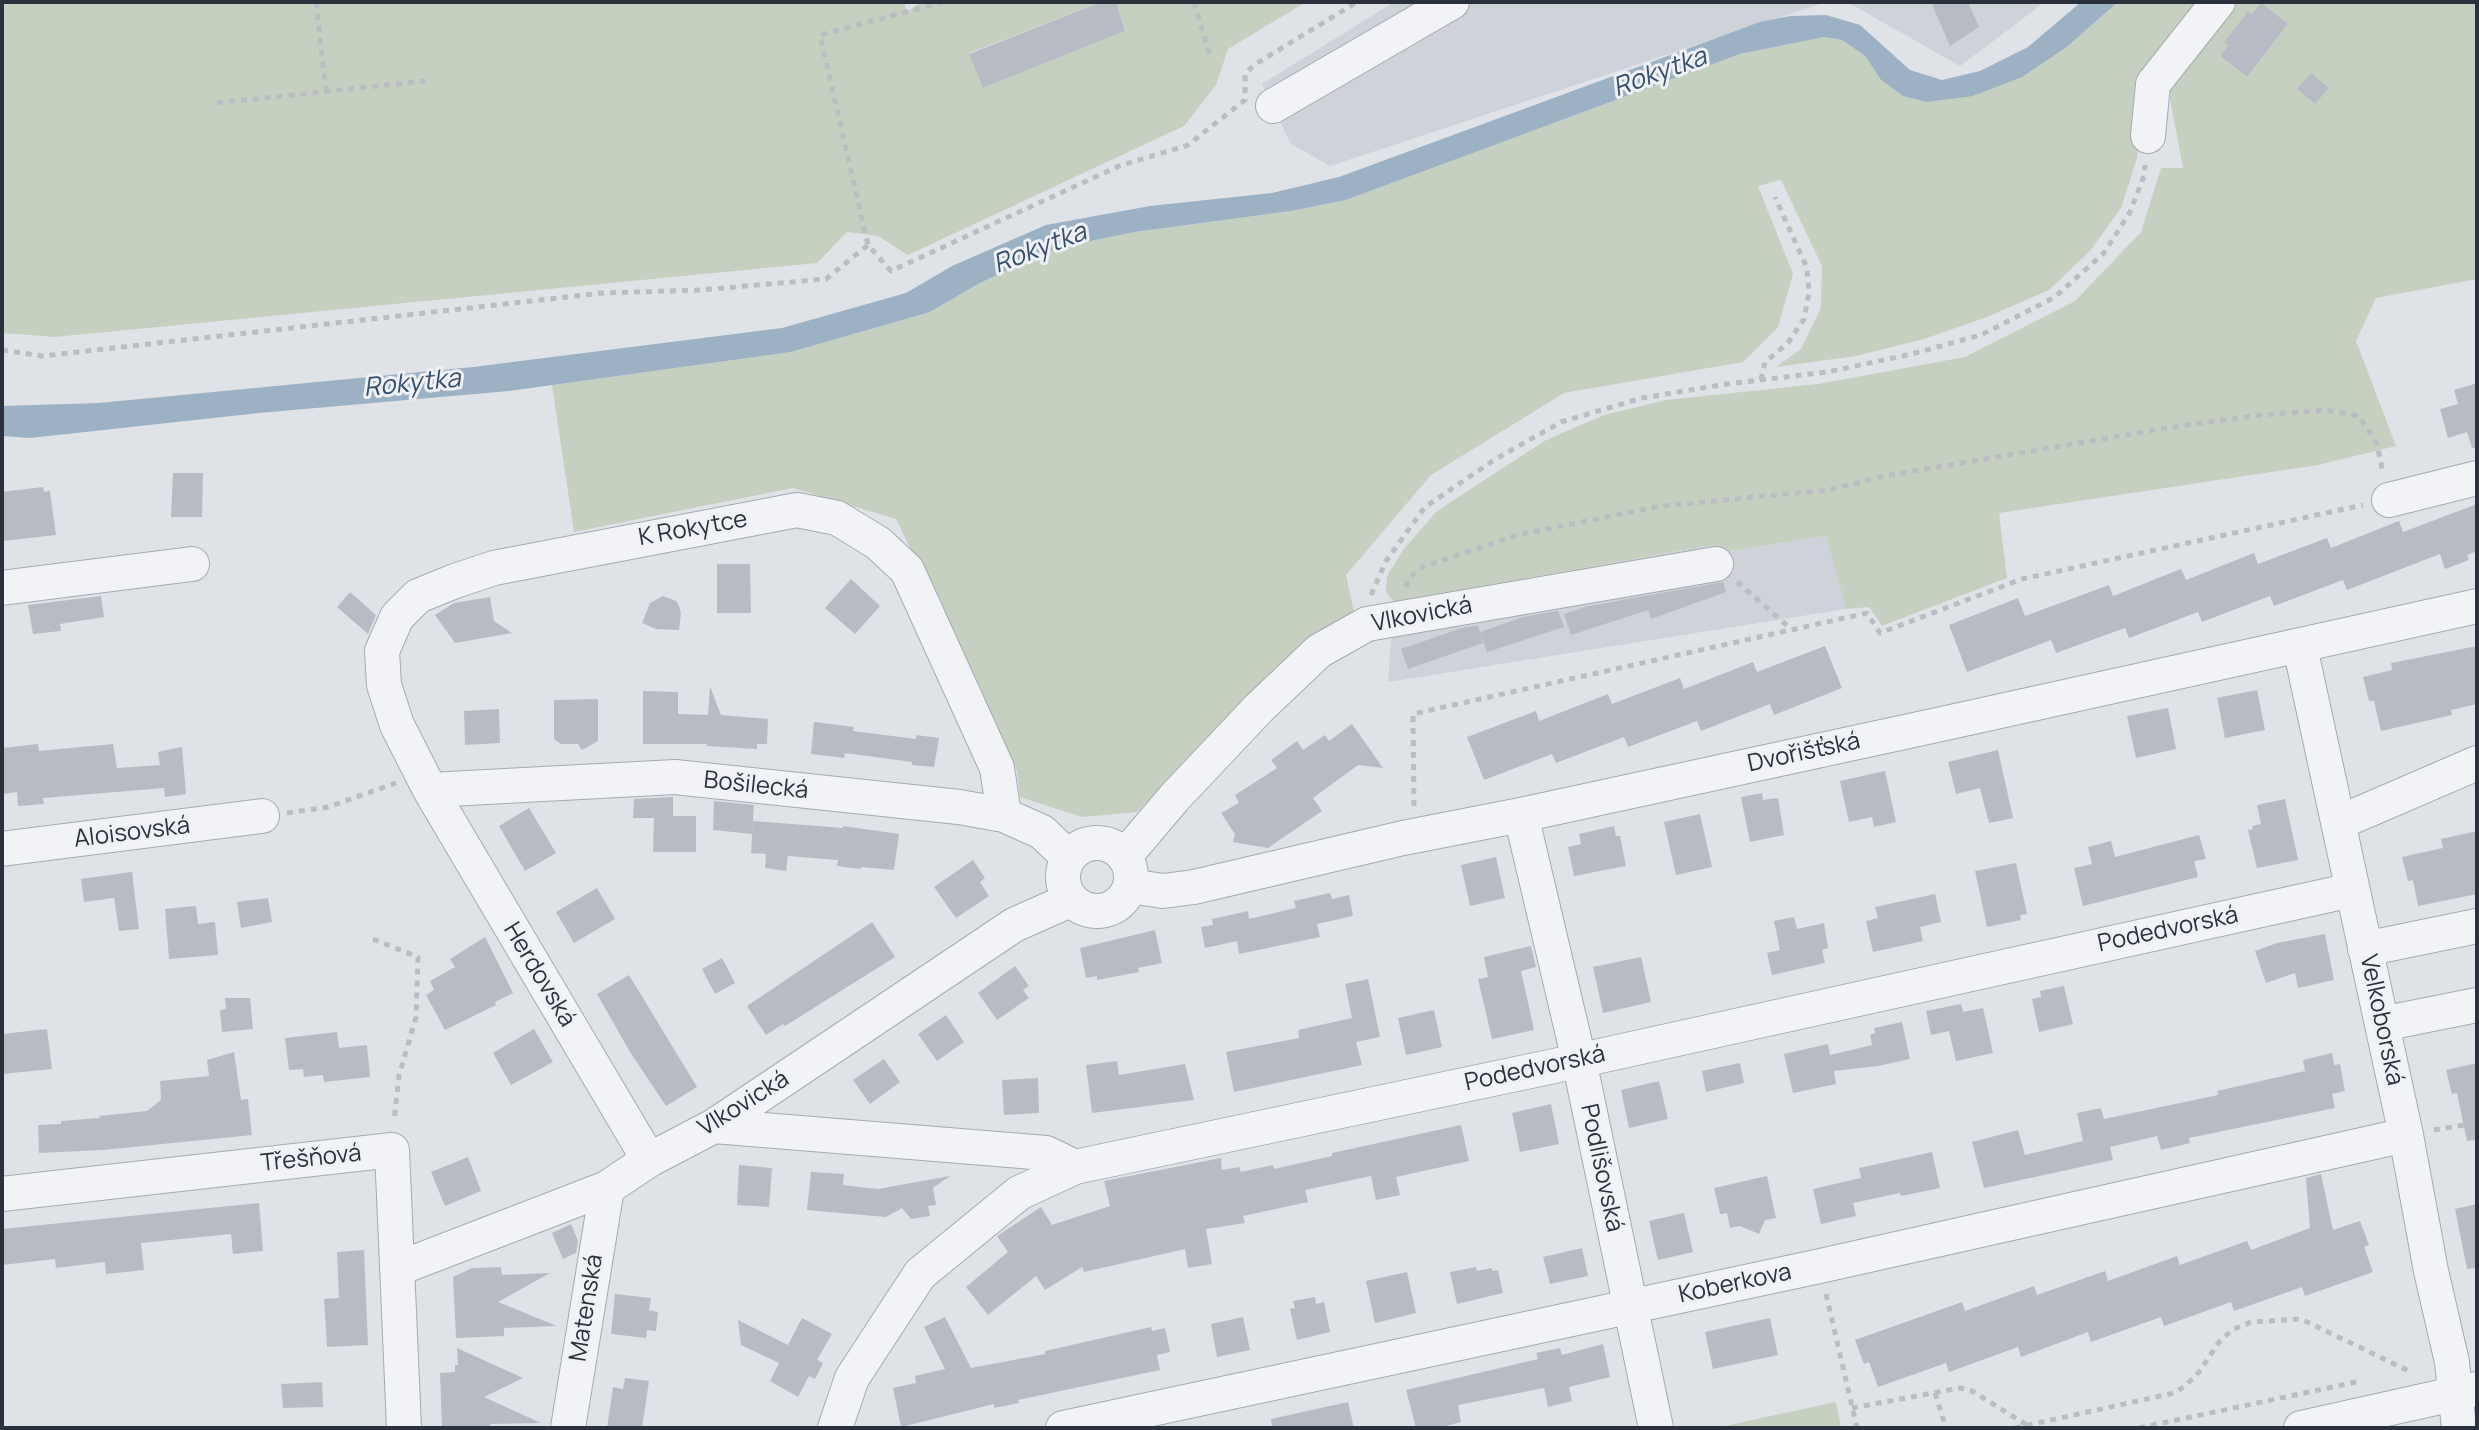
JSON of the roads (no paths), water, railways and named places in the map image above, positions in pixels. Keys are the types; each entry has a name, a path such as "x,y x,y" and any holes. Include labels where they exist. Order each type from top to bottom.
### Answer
{"street":[{"path":"1273,106 1452,2"},
{"path":"2148,136 2153,84 2218,2"},
{"path":"2389,500 2477,478"},
{"name":"K Rokytce","path":"430,790 397,725 384,685 382,651 397,617 418,596 494,568 797,510 837,518 878,543 907,570 997,768 1004,815"},
{"path":"2,588 192,564"},
{"name":"Vlkovická","path":"1127,871 1174,798 1259,708 1319,651 1379,621 1716,564"},
{"name":"Dvořišťská","path":"1127,871 1163,891 1194,887 1415,835 1521,815 2477,606"},
{"name":"Velkoborská","path":"2300,647 2406,1135 2431,1271 2461,1382 2459,1428"},
{"path":"2338,823 2477,763"},
{"name":"Bošilecká","path":"430,790 675,777 959,807 1004,815 1042,832 1068,857"},
{"name":"Herdovská","path":"430,790 649,1160"},
{"name":"Podlišovská","path":"1521,815 1579,1060 1656,1428"},
{"name":"Aloisovská","path":"2,849 262,816"},
{"path":"1101,843 1116,849 1127,871 1124,898 1114,907 1100,912 1085,910 1070,900 1063,887 1062,873 1068,857 1085,845 1101,843"},
{"name":"Podedvorská","path":"835,1428 852,1378 920,1274 1019,1193 1075,1167 2352,890"},
{"name":"Vlkovická","path":"397,1269 607,1188 649,1160 714,1126 1014,925 1070,900"},
{"path":"2365,949 2477,926"},
{"path":"2382,1024 2477,1005"},
{"path":"714,1126 1046,1153 1075,1167"},
{"name":"Koberkova","path":"1063,1428 1820,1266 2406,1135"},
{"name":"Třešňová","path":"2,1194 392,1150 404,1428"},
{"name":"Matenská","path":"568,1428 607,1188"},
{"path":"2301,1428 2461,1382"}],"water":[{"name":"Rokytka","path":"2081,2 2118,2 2068,46 2022,77 1973,96 1926,102 1903,96 1881,80 1865,56 1842,40 1824,37 1740,54 1346,200 1291,211 1135,232 1056,248 980,283 930,312 791,352 509,391 259,413 30,438 2,436 2,406 99,403 473,367 782,328 906,293 952,266 1046,225 1150,206 1272,193 1339,177 1760,22 1790,16 1826,15 1860,25 1910,70 1942,80 1980,71 2028,47"}]}
